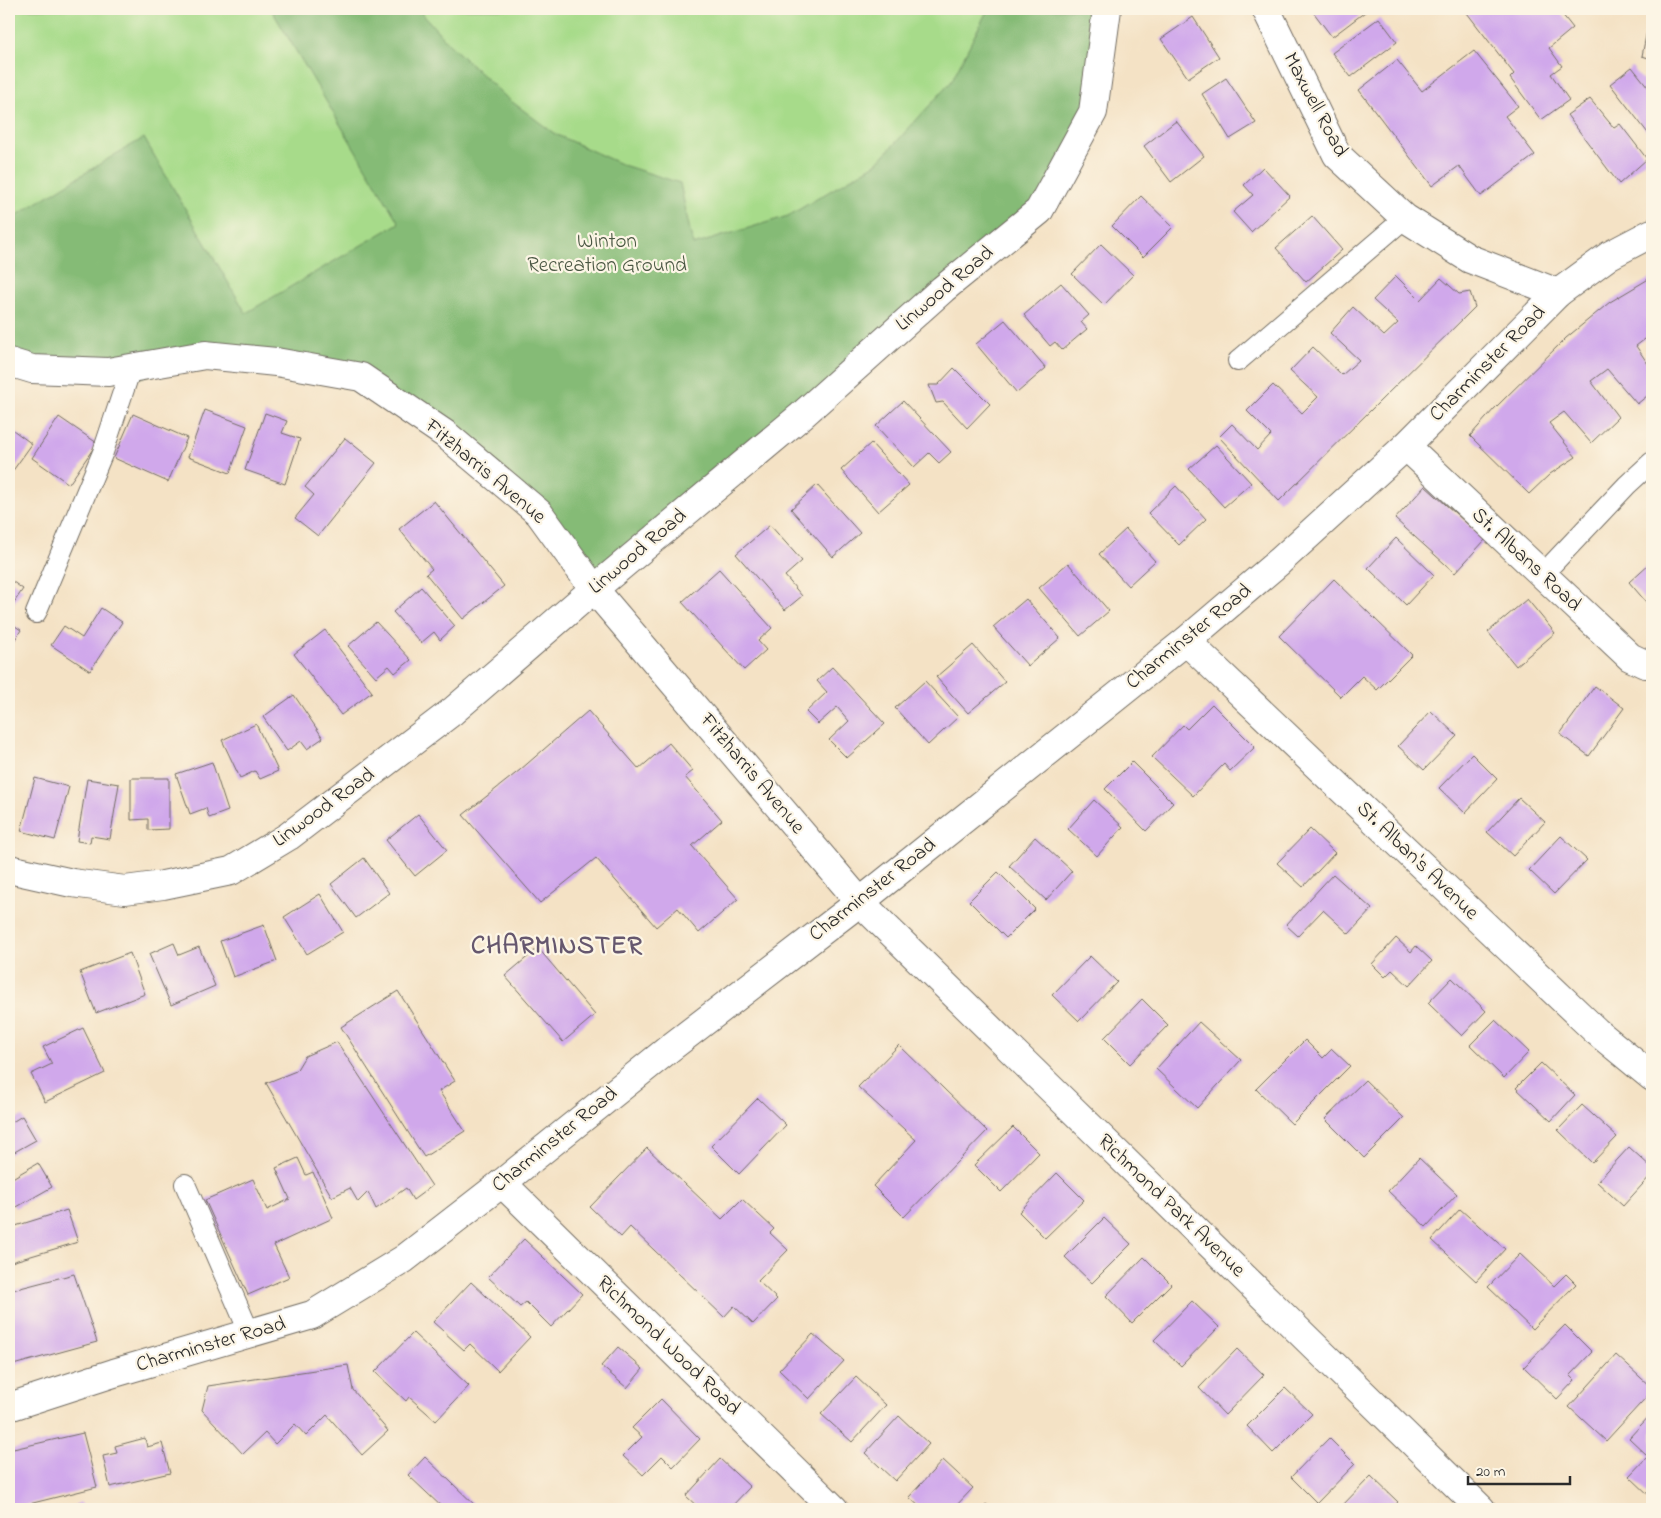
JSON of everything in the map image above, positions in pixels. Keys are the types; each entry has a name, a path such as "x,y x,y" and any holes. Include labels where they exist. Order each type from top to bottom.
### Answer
{"street":[{"name":"Linwood Road","path":"9,869 72,883 125,890 231,871 289,836 453,711 594,589 801,416 943,289 1039,212 1093,112 1107,9"},
{"name":"Maxwell Road","path":"1266,9 1337,155 1405,218 1470,259 1558,293"},
{"name":"Charminster Road","path":"9,1407 114,1373 312,1315 404,1259 670,1048 860,902 1186,640 1280,562 1406,446 1558,293 1610,255 1652,233"},
{"name":"Fitzharris Avenue","path":"9,362 32,369 108,372 205,355 276,362 361,377 445,434 539,513 594,589 860,902"},
{"name":"St. Albans Road","path":"1406,446 1630,657 1645,664 1652,664"},
{"name":"St. Alban's Avenue","path":"1186,640 1596,1031 1652,1077"},
{"name":"Richmond Park Avenue","path":"860,902 1481,1509"},
{"name":"Richmond Wood Road","path":"502,1183 834,1509"}],"lane":[{"path":"1238,361 1405,218"},
{"path":"36,613 103,452 130,368"},
{"path":"1542,575 1627,485 1652,462"},
{"path":"185,1184 250,1334"}],"green space":[{"name":"Winton Recreation Ground","path":"9,9 1103,9 539,513 361,377 205,355 9,362"},
{"name":"Winton Recreation Ground","path":"271,9 418,9 449,44 507,98 555,134 623,165 680,183 693,245 788,216 877,163 951,82 988,9 1107,9 1093,112 1039,211 594,589 539,513 361,377 205,355 126,383 9,357 9,220 144,138 246,313 399,223"}],"building":[{"path":"1319,9 1369,9 1332,37 1314,13"},
{"path":"1464,9 1558,9 1573,28 1549,48 1562,66 1551,74 1569,100 1541,120 1510,78 1514,74"},
{"path":"1652,10 1652,59 1642,56"},
{"path":"1193,17 1219,57 1188,78 1161,39"},
{"path":"1379,18 1397,42 1351,77 1332,53"},
{"path":"1474,51 1518,106 1505,116 1535,155 1481,196 1459,166 1432,186 1359,90 1397,60 1422,91"},
{"path":"1632,67 1652,92 1651,137 1610,84"},
{"path":"1226,78 1256,123 1230,139 1202,94"},
{"path":"1590,99 1614,128 1620,124 1647,159 1619,184 1567,115"},
{"path":"1176,121 1204,156 1171,182 1144,146"},
{"path":"1263,167 1290,196 1251,232 1233,212 1253,195 1244,185"},
{"path":"1141,196 1173,227 1143,257 1112,226"},
{"path":"1312,216 1342,250 1306,282 1276,248"},
{"path":"1101,244 1133,275 1104,305 1072,274"},
{"path":"1396,276 1420,300 1441,278 1459,294 1470,292 1475,307 1279,501 1219,437 1232,424 1257,450 1271,435 1247,411 1273,385 1302,413 1318,397 1290,371 1313,347 1342,375 1359,360 1330,333 1353,307 1384,336 1398,323 1373,300"},
{"path":"1652,277 1652,341 1649,336 1636,346 1652,370 1652,392 1637,404 1607,369 1591,381 1618,417 1591,443 1564,412 1549,423 1576,457 1550,474 1529,494 1470,436 1495,408 1566,338 1610,302"},
{"path":"1061,283 1089,315 1081,322 1087,329 1062,350 1055,342 1050,346 1024,315"},
{"path":"1005,320 1046,368 1017,393 976,344"},
{"path":"954,368 990,404 967,428 943,402 936,403 929,385 938,385"},
{"path":"903,401 951,452 939,463 929,453 914,467 876,426"},
{"path":"205,410 247,426 230,473 188,457"},
{"path":"265,413 287,421 282,433 300,439 285,484 245,470"},
{"path":"133,414 187,438 168,482 114,458"},
{"path":"59,417 97,443 69,484 32,458"},
{"path":"9,427 32,444 9,476"},
{"path":"345,438 376,463 318,536 295,518 314,495 305,487"},
{"path":"871,443 909,485 878,512 841,470"},
{"path":"1216,445 1251,483 1224,507 1189,469"},
{"path":"817,485 860,533 833,557 791,509"},
{"path":"1176,486 1206,519 1179,545 1148,513"},
{"path":"1425,486 1485,540 1455,573 1395,519"},
{"path":"434,501 504,586 463,619 426,574 432,569 399,529"},
{"path":"770,525 802,561 785,576 802,596 785,610 736,554"},
{"path":"1126,529 1155,561 1128,586 1099,554"},
{"path":"1396,538 1434,575 1406,605 1368,568"},
{"path":"1651,562 1652,564 1652,609 1629,582"},
{"path":"1068,563 1109,611 1080,636 1039,588"},
{"path":"719,569 772,628 758,641 766,650 744,670 682,602"},
{"path":"9,579 23,589 9,610"},
{"path":"1334,579 1412,655 1377,690 1362,676 1341,697 1279,636"},
{"path":"421,587 455,626 440,640 434,632 421,643 393,612"},
{"path":"1026,599 1060,638 1028,666 993,627"},
{"path":"1527,599 1555,633 1516,666 1488,632"},
{"path":"101,608 122,622 90,671 51,645 64,626 82,638"},
{"path":"9,622 21,630 9,649"},
{"path":"376,622 411,660 395,673 389,666 376,677 348,646"},
{"path":"325,630 372,692 341,715 294,654"},
{"path":"973,645 1005,682 968,713 936,677"},
{"path":"832,667 885,724 847,758 829,740 849,721 837,707 818,724 806,712 827,692 817,681"},
{"path":"925,681 958,717 928,745 895,708"},
{"path":"1595,686 1624,708 1589,756 1560,734"},
{"path":"294,695 323,738 307,749 301,741 287,751 263,717"},
{"path":"1212,704 1255,747 1230,771 1224,764 1193,796 1152,757 1183,725 1187,729"},
{"path":"588,711 639,769 669,743 693,771 685,777 722,820 692,846 738,899 699,933 678,908 656,927 596,858 540,903 463,815 520,770"},
{"path":"1431,711 1457,736 1424,770 1398,746"},
{"path":"256,724 278,771 260,779 255,771 240,778 222,740"},
{"path":"1472,754 1497,779 1465,813 1439,788"},
{"path":"212,762 228,811 209,818 206,808 190,814 176,774"},
{"path":"1132,762 1173,803 1146,831 1105,789"},
{"path":"9,764 13,766 9,776"},
{"path":"35,778 69,787 55,840 21,831"},
{"path":"131,778 169,778 169,829 148,830 148,819 131,820"},
{"path":"87,779 119,784 110,839 91,836 90,843 77,841"},
{"path":"9,783 13,785 9,795"},
{"path":"1519,798 1545,822 1513,856 1487,832"},
{"path":"1094,800 1123,827 1097,856 1068,829"},
{"path":"418,814 447,850 415,876 386,840"},
{"path":"1310,829 1335,853 1303,887 1277,863"},
{"path":"1561,836 1587,860 1554,894 1529,870"},
{"path":"1035,837 1072,871 1046,900 1009,866"},
{"path":"364,858 389,893 356,918 331,884"},
{"path":"998,872 1035,909 1006,938 969,901"},
{"path":"1333,874 1372,909 1349,934 1323,910 1298,936 1286,925"},
{"path":"320,894 343,932 307,954 284,917"},
{"path":"264,925 277,961 233,977 220,941"},
{"path":"1396,938 1411,952 1416,946 1432,961 1409,986 1392,970 1385,977 1372,964"},
{"path":"174,943 179,955 199,947 215,986 171,1005 149,954"},
{"path":"538,948 595,1015 563,1042 505,976"},
{"path":"130,953 145,994 96,1013 80,972"},
{"path":"1090,956 1117,982 1079,1021 1052,995"},
{"path":"1452,978 1486,1011 1462,1036 1428,1003"},
{"path":"398,991 455,1081 439,1091 465,1131 424,1157 341,1027"},
{"path":"1142,999 1168,1025 1130,1064 1104,1038"},
{"path":"1495,1020 1529,1052 1504,1078 1470,1045"},
{"path":"1199,1022 1241,1060 1197,1108 1156,1069"},
{"path":"83,1028 105,1073 45,1102 31,1074 52,1064 43,1047"},
{"path":"1305,1040 1323,1058 1332,1049 1350,1066 1292,1124 1256,1089"},
{"path":"337,1042 432,1186 413,1200 406,1188 376,1209 368,1192 358,1202 350,1188 332,1197 266,1083 296,1071 305,1056"},
{"path":"899,1045 987,1131 904,1217 873,1186 916,1140 858,1087"},
{"path":"1541,1063 1575,1095 1551,1121 1516,1088"},
{"path":"1365,1080 1404,1118 1364,1158 1325,1119"},
{"path":"758,1098 786,1125 739,1174 711,1146"},
{"path":"1582,1105 1617,1137 1592,1163 1558,1130"},
{"path":"22,1116 36,1140 9,1155 9,1124"},
{"path":"1013,1127 1039,1153 1001,1192 974,1165"},
{"path":"1629,1147 1652,1168 1652,1174 1623,1206 1597,1182"},
{"path":"647,1148 722,1219 742,1199 774,1229 770,1233 788,1250 758,1281 777,1299 753,1324 734,1306 724,1317 630,1227 621,1237 590,1207"},
{"path":"298,1158 306,1175 313,1172 333,1218 274,1245 289,1277 248,1295 205,1200 253,1179 267,1210 290,1199 276,1168"},
{"path":"1419,1158 1457,1194 1426,1227 1388,1191"},
{"path":"38,1163 52,1187 15,1208 9,1198 9,1180"},
{"path":"1057,1173 1084,1200 1045,1238 1019,1212"},
{"path":"1460,1209 1505,1249 1476,1281 1432,1240"},
{"path":"67,1210 78,1242 11,1262 9,1256 9,1228"},
{"path":"1104,1218 1131,1244 1092,1283 1065,1257"},
{"path":"524,1239 582,1294 551,1327 526,1302 520,1307 488,1277"},
{"path":"1520,1254 1554,1286 1566,1274 1576,1284 1532,1329 1488,1287"},
{"path":"1144,1257 1171,1284 1132,1323 1106,1296"},
{"path":"74,1274 97,1342 13,1365 9,1362 9,1291"},
{"path":"471,1282 530,1337 498,1371 470,1344 464,1350 433,1322"},
{"path":"1192,1301 1219,1327 1181,1366 1154,1340"},
{"path":"1565,1325 1592,1352 1570,1375 1575,1380 1557,1399 1524,1367"},
{"path":"413,1333 469,1386 436,1421 409,1397 406,1401 375,1372"},
{"path":"813,1334 844,1361 809,1399 779,1370"},
{"path":"618,1347 643,1369 627,1388 601,1366"},
{"path":"1237,1349 1264,1375 1225,1415 1199,1388"},
{"path":"1616,1355 1652,1388 1652,1391 1606,1441 1569,1407"},
{"path":"348,1365 353,1390 388,1431 362,1455 327,1415 306,1436 295,1424 275,1444 265,1433 243,1454 202,1410 208,1386"},
{"path":"856,1377 886,1405 852,1442 821,1414"},
{"path":"1285,1388 1312,1414 1273,1453 1247,1426"},
{"path":"661,1399 700,1439 673,1467 662,1456 643,1475 623,1456 642,1437 632,1428"},
{"path":"1652,1413 1652,1498 1629,1476 1648,1456 1629,1438"},
{"path":"899,1416 929,1444 895,1481 865,1453"},
{"path":"83,1433 97,1487 25,1505 26,1509 9,1509 9,1450"},
{"path":"145,1438 147,1447 162,1443 170,1473 110,1487 103,1456 117,1453 115,1446"},
{"path":"1329,1438 1355,1464 1317,1503 1291,1477"},
{"path":"425,1457 479,1509 444,1509 408,1475"},
{"path":"720,1459 750,1487 729,1509 700,1509 686,1496"},
{"path":"943,1460 973,1488 953,1509 922,1509 909,1497"},
{"path":"1371,1476 1398,1502 1391,1509 1339,1509"},
{"path":"80,1502 85,1509 68,1509"},
{"path":"986,1504 992,1509 981,1509"}],"district":[{"name":"CHARMINSTER","path":"557,947"}]}
